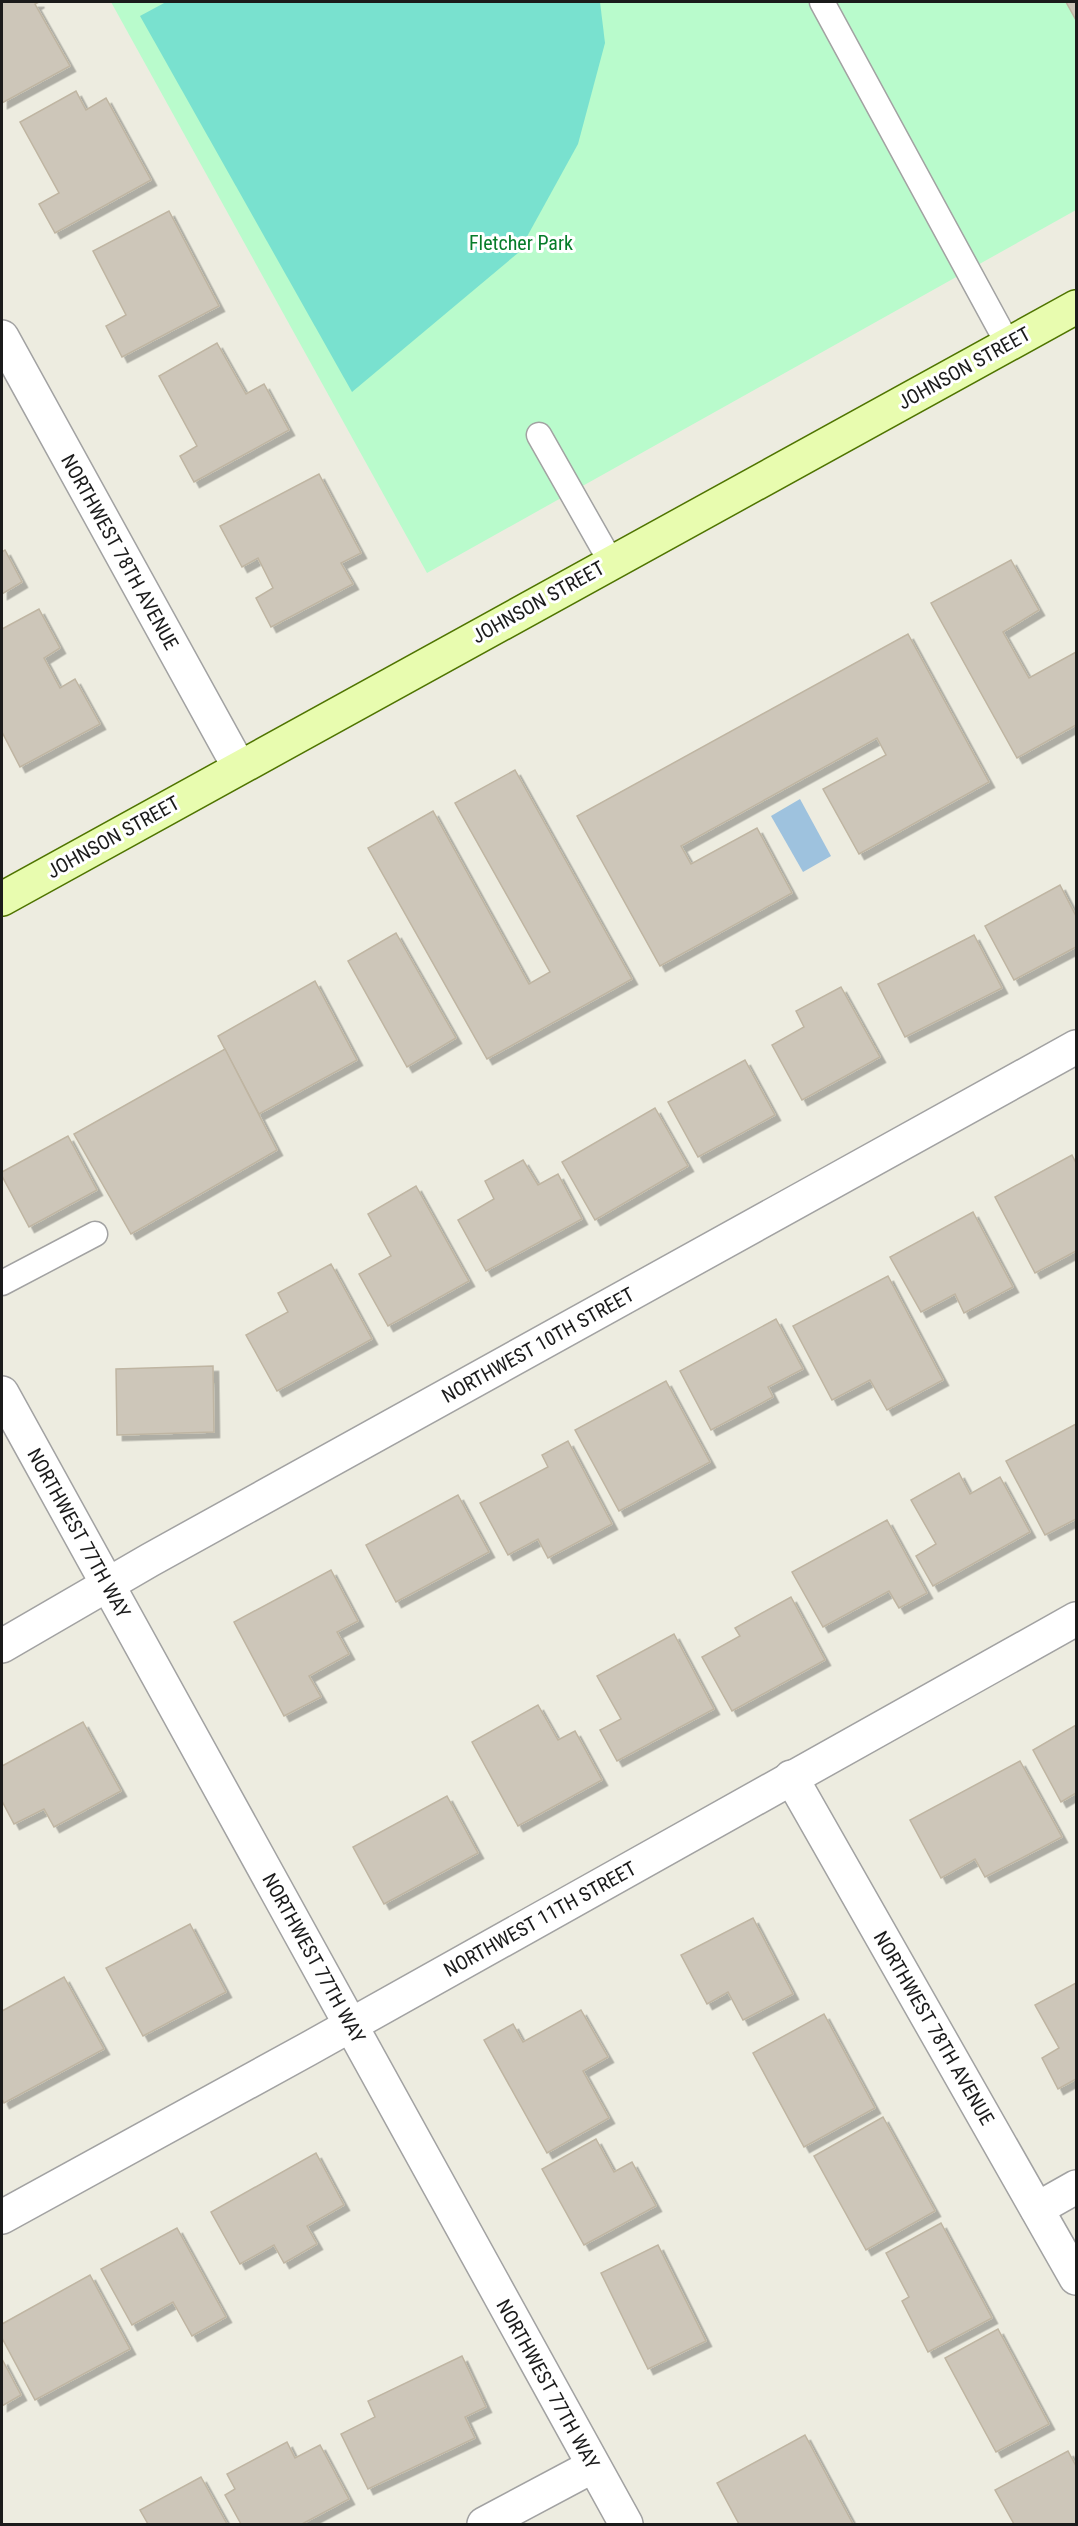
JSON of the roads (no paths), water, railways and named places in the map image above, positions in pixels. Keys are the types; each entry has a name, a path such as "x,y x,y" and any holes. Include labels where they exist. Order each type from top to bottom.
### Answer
{"street":[{"name":"JOHNSON STREET","path":"2,899 1077,307"},
{"name":"NORTHWEST 78TH AVENUE","path":"2,337 239,767"},
{"name":"NORTHWEST 10TH STREET","path":"2,1646 150,1560 1077,1047"},
{"name":"NORTHWEST 77TH WAY","path":"2,1393 626,2524"},
{"name":"NORTHWEST 11TH STREET","path":"2,2217 1077,1619"},
{"name":"NORTHWEST 78TH AVENUE","path":"792,1777 1077,2278"},
{"path":"1037,2209 1077,2187"},
{"path":"484,2524 593,2466"}],"lane":[{"path":"822,2 1008,344"},
{"path":"539,435 611,562"},
{"path":"2,1283 95,1234"}],"park label":[{"name":"Fletcher Park","path":"521,243"}]}
